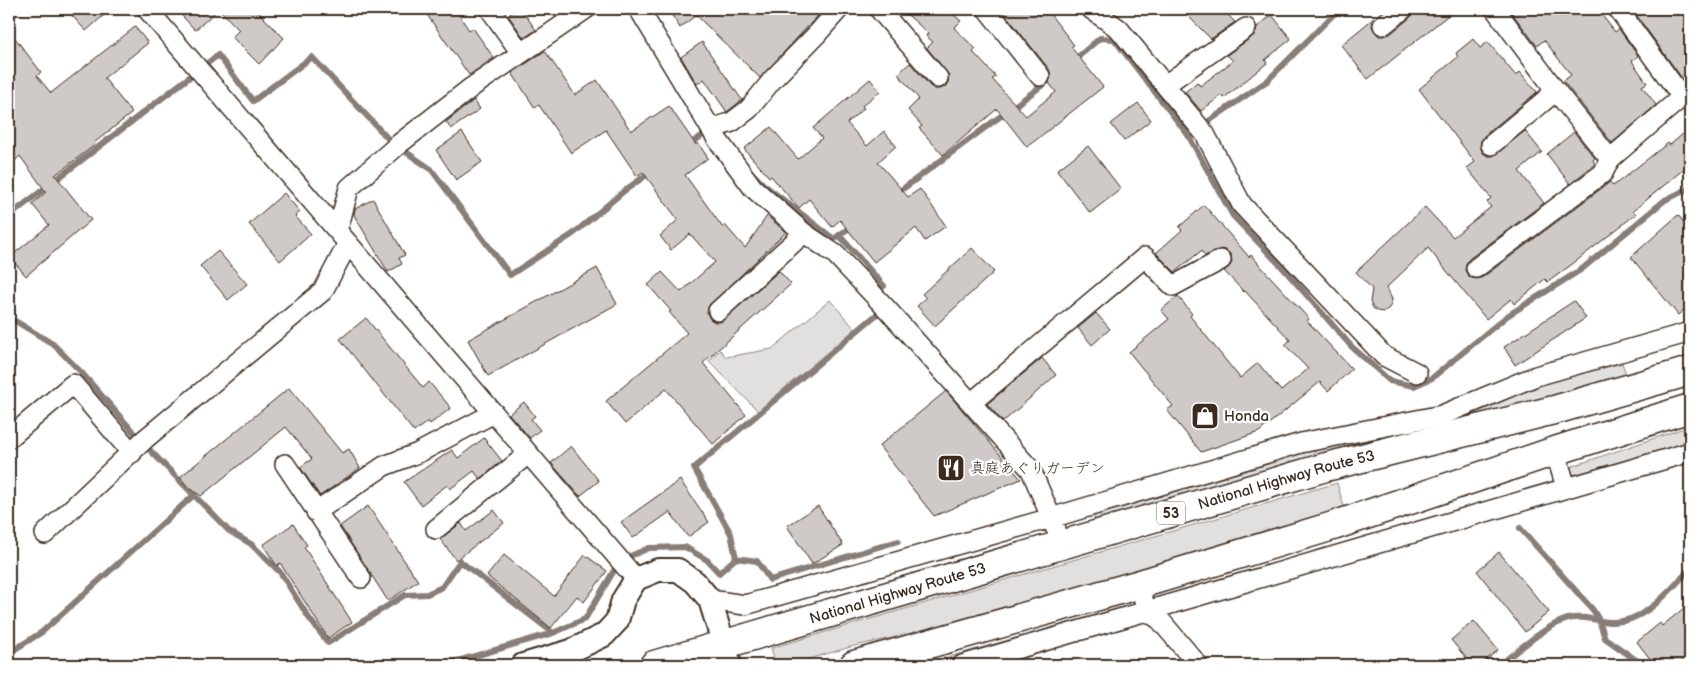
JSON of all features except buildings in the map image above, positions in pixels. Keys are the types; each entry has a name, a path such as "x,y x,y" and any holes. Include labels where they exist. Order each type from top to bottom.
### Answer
{"highway":[{"name":"National Highway Route 53","path":"654,665 727,655 1064,544 1326,468 1558,408 1690,371"},
{"path":"854,665 1333,526 1555,451 1690,408"}],"street":[{"path":"147,9 626,568 678,570 695,582 710,600 727,655"},
{"path":"490,9 521,53"},
{"path":"335,228 340,222 349,188 399,144 464,93 586,9"},
{"path":"638,9 711,129 753,188 804,233 835,254 1031,470 1064,544"},
{"path":"711,129 732,122 749,109 773,79 839,9"},
{"path":"879,9 938,78"},
{"path":"987,9 1040,76"},
{"path":"1091,9 1119,29 1205,134 1242,205 1384,356 1417,373"},
{"path":"1383,25 1403,9"},
{"path":"1496,9 1556,91 1610,159"},
{"path":"1476,268 1602,173 1610,159 1686,93 1618,9"},
{"path":"1165,85 1246,28"},
{"path":"1492,145 1556,91"},
{"path":"718,311 804,233"},
{"path":"45,534 139,445 324,291 348,243"},
{"path":"971,403 1145,257 1173,286 1221,260"},
{"path":"710,600 745,604 1051,518 1301,443 1442,415 1536,376 1690,332"},
{"path":"9,438 73,384 139,445"},
{"path":"316,512 384,466 418,453 494,413"},
{"path":"1555,451 1566,487"},
{"path":"962,665 1690,452"},
{"path":"436,529 528,454"},
{"path":"285,464 361,578"},
{"path":"523,665 571,651 604,635 617,621 623,600 626,568"},
{"path":"1137,584 1147,611 1160,620 1198,665"}],"shaded area":[{"path":"830,300 855,329 758,411 709,361 720,350 726,357 772,349"},
{"path":"1622,363 1626,374 1449,425 1540,385"},
{"path":"1690,426 1690,444 1574,478 1567,468"},
{"path":"1354,436 1357,443 1102,520 1095,520 1093,513"},
{"path":"1337,483 1345,510 1268,533 1256,534 950,626 854,646 788,665 776,665 771,648"},
{"path":"1126,606 1132,606 1128,612 946,665 921,665"}],"waterway":[{"path":"1206,123 1267,81 1339,9"},
{"path":"1072,62 1100,38 1114,39 1188,135 1233,216 1283,268 1351,346 1390,381 1414,386 1432,378 1507,316 1582,269 1665,200 1690,188"},
{"path":"9,216 218,55 253,101 312,57 393,144"},
{"path":"896,194 1056,75"},
{"path":"686,147 706,133"},
{"path":"400,148 431,169 510,275 573,234 624,191 652,171"},
{"path":"752,173 763,184 834,239 853,225"},
{"path":"839,235 884,286"},
{"path":"736,558 731,534 694,468 882,310"},
{"path":"9,320 17,322 53,344 81,372 143,443 229,531 251,544 280,572 309,618 328,643 405,595 427,594 442,587 460,561 553,633 585,619 615,569 628,557 649,548 685,547 707,560 719,573 736,558 757,561 770,580 898,541"},
{"path":"9,653 42,632 194,495"},
{"path":"1520,528 1593,610 1599,620 1605,638 1643,665"},
{"path":"1499,665 1542,632 1559,622 1574,618 1610,622 1634,618 1655,604 1690,569"},
{"path":"444,665 553,633"}],"place":[{"name":"Honda","path":"1205,416"},
{"name":"真庭あぐりガーデン","path":"951,468"}]}
